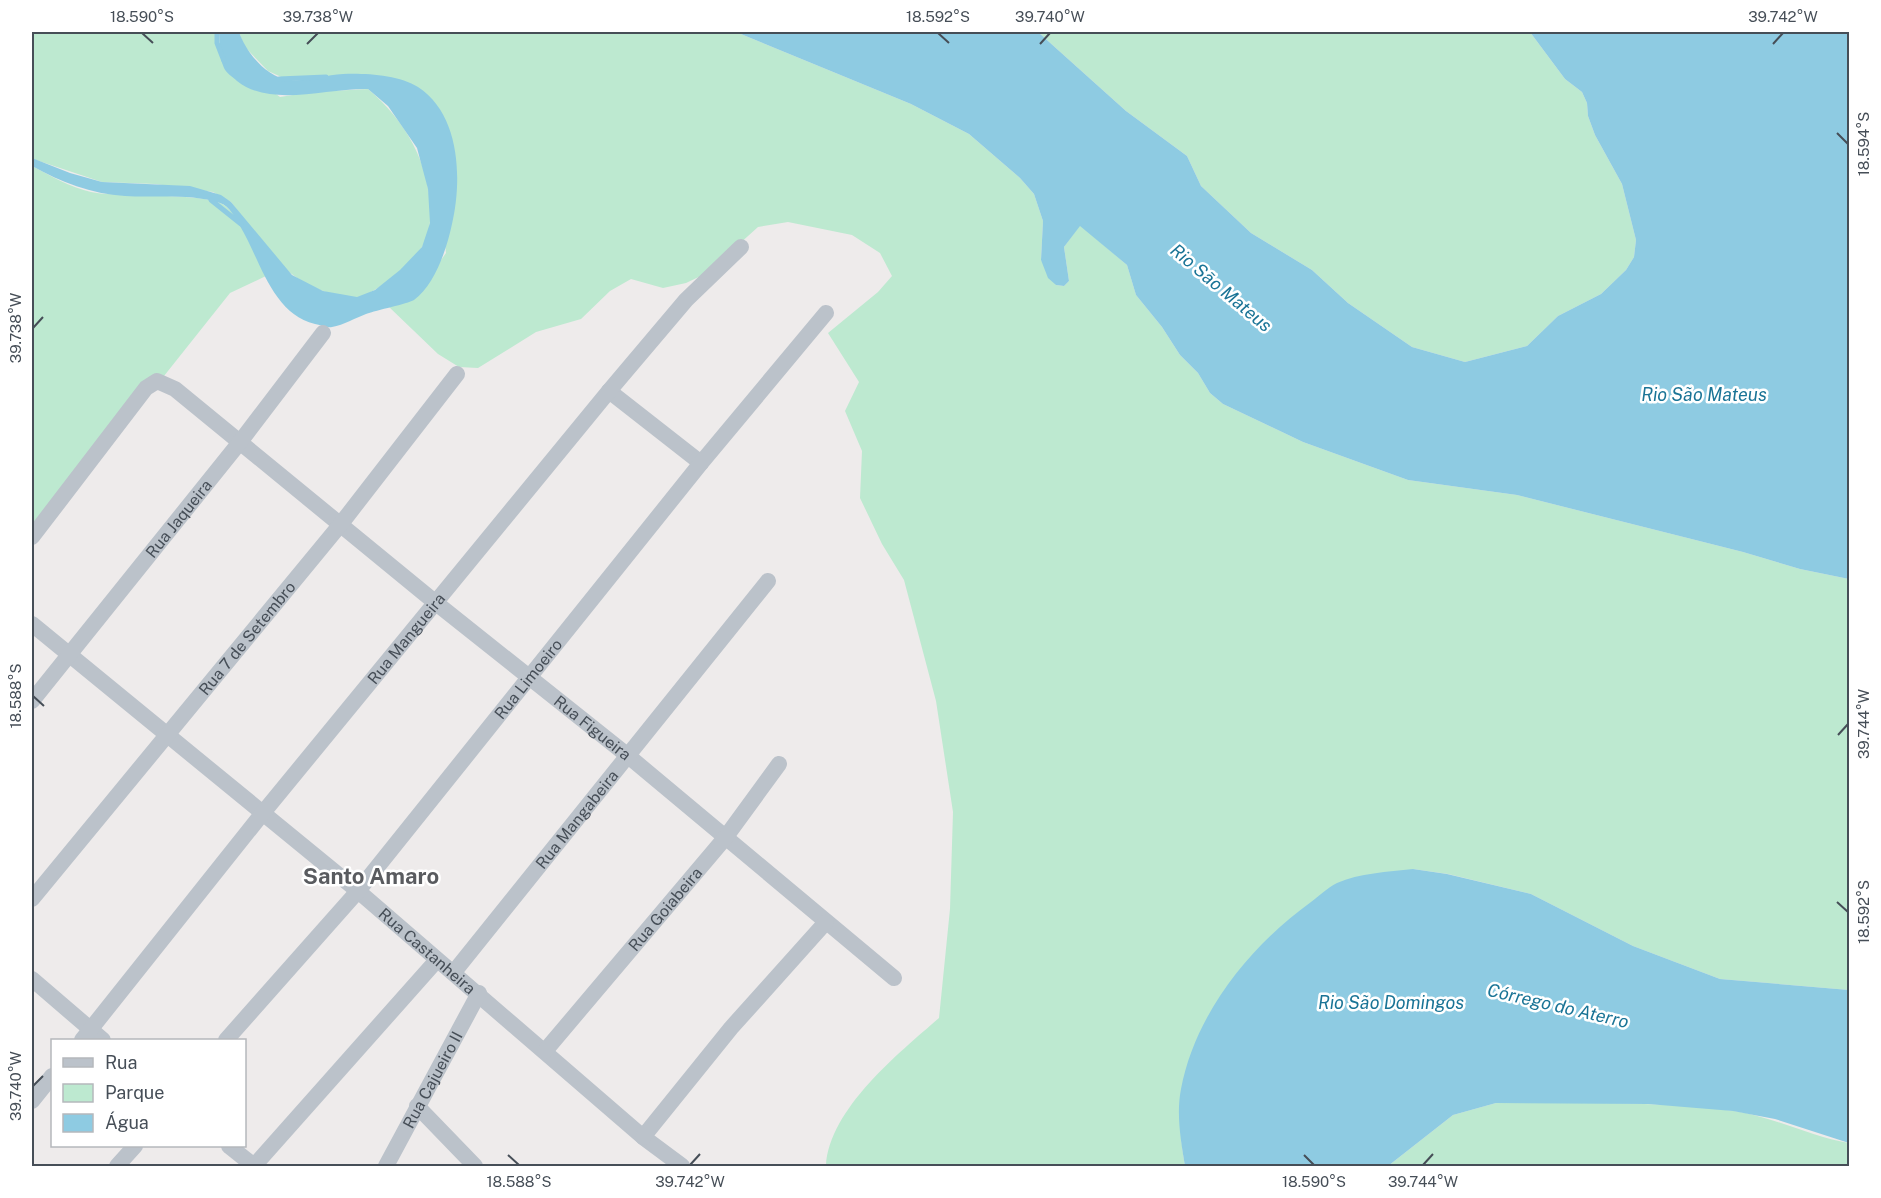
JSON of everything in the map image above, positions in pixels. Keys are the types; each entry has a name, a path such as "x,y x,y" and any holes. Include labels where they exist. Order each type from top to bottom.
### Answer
{"street":[{"name":"Rua Mangueira","path":"92,1037 262,813 686,300 741,247"},
{"name":"Rua Limoeiro","path":"228,1039 358,891 701,463 826,312"},
{"name":"Rua Jaqueira","path":"32,701 240,442 323,333"},
{"name":"Rua 7 de Setembro","path":"32,899 340,525 457,374"},
{"name":"Rua Figueira","path":"32,537 146,388 157,381 175,389 436,603 627,755 894,978"},
{"path":"609,391 701,463"},
{"name":"Rua Mangabeira","path":"454,972 768,581"},
{"name":"Rua Castanheira","path":"32,624 358,891 479,993 643,1137 682,1167"},
{"name":"Rua Goiabeira","path":"545,1051 725,838 779,764"},
{"path":"643,1137 731,1028 826,922"},
{"path":"230,1147 254,1167 438,960"},
{"path":"32,979 92,1037"},
{"name":"Rua Cajueiro II","path":"386,1167 479,993"},
{"path":"32,1101 51,1077"},
{"path":"417,1106 475,1167"},
{"path":"117,1167 134,1147"}],"green space":[{"path":"32,32 219,32 220,52 280,97 312,92 368,89 395,116 406,131 422,165 430,201 430,224 423,244 402,269 374,290 358,297 341,296 315,288 285,268 260,241 231,202 213,192 155,184 102,182 33,159"},
{"path":"239,32 736,32 911,104 969,134 1020,178 1034,194 1043,221 1041,260 1056,285 1064,286 1069,281 1064,247 1080,225 1127,265 1136,295 1162,327 1180,355 1198,373 1210,393 1223,404 1303,442 1408,480 1517,495 1743,552 1800,569 1849,579 1849,990 1720,979 1633,946 1531,894 1448,874 1413,869 1188,1065 1184,1078 1180,1116 1185,1166 826,1166 830,1145 839,1124 853,1103 886,1065 939,1018 950,909 953,812 936,701 904,580 882,544 860,498 862,451 845,411 859,382 828,333 878,292 892,276 880,253 852,235 788,222 758,227 707,273 686,283 663,288 631,279 610,291 581,319 536,332 478,368 459,367 438,354 388,306 413,300 446,253 429,98 313,78 288,80 268,71 244,46"},
{"path":"1038,32 1530,32 1565,79 1582,92 1595,135 1622,184 1636,240 1634,257 1626,270 1601,294 1558,316 1527,346 1465,362 1412,347 1348,303 1312,270 1251,233 1201,186 1187,156 1126,111"},
{"path":"32,166 68,184 91,192 199,198 224,205 243,227 266,276 230,293 32,542"},
{"path":"1496,1103 1667,1105 1712,1108 1749,1114 1849,1143 1849,1166 1388,1166 1453,1115"}],"water":[{"path":"219,32 239,32 247,48 258,62 272,74 281,78 295,80 361,74 401,80 418,87 432,99 443,114 455,150 457,188 455,207 447,244 434,276 414,300 366,314 336,326 315,324 300,318 278,297 269,284 240,226 224,205 197,198 100,193 65,182 32,166 32,158 70,173 102,182 190,186 221,195 231,202 292,275 323,291 357,297 375,290 400,270 422,247 430,223 428,189 417,148 388,106 368,89 282,95 266,94 237,81 222,64"},
{"name":"Rio São Mateus","path":"736,32 1038,32 1126,111 1187,156 1201,186 1251,233 1312,270 1348,303 1412,347 1465,362 1527,346 1558,316 1601,294 1626,270 1634,257 1636,240 1622,184 1595,135 1582,92 1565,79 1530,32 1849,32 1849,579 1800,569 1743,552 1517,495 1408,480 1303,442 1223,404 1210,393 1198,373 1180,355 1162,327 1136,295 1127,265 1080,226 1064,247 1069,281 1064,286 1056,285 1048,278 1041,260 1043,221 1034,194 1020,178 969,134 911,104"},
{"name":"Rio São Domingos","path":"1413,869 1447,874 1531,894 1633,946 1720,979 1849,990 1849,1143 1775,1119 1733,1111 1648,1104 1496,1103 1453,1115 1388,1166 1185,1166 1179,1118 1181,1089 1188,1061 1199,1034 1228,984 1267,939 1333,885 1364,875"}],"waterway":[{"path":"217,32 217,43 224,61"},
{"path":"279,79 326,77"},
{"path":"211,200 241,224"}],"district":[{"name":"Santo Amaro","path":"371,876"}],"water label":[{"name":"Córrego do Aterro","path":"1558,1006"}]}
